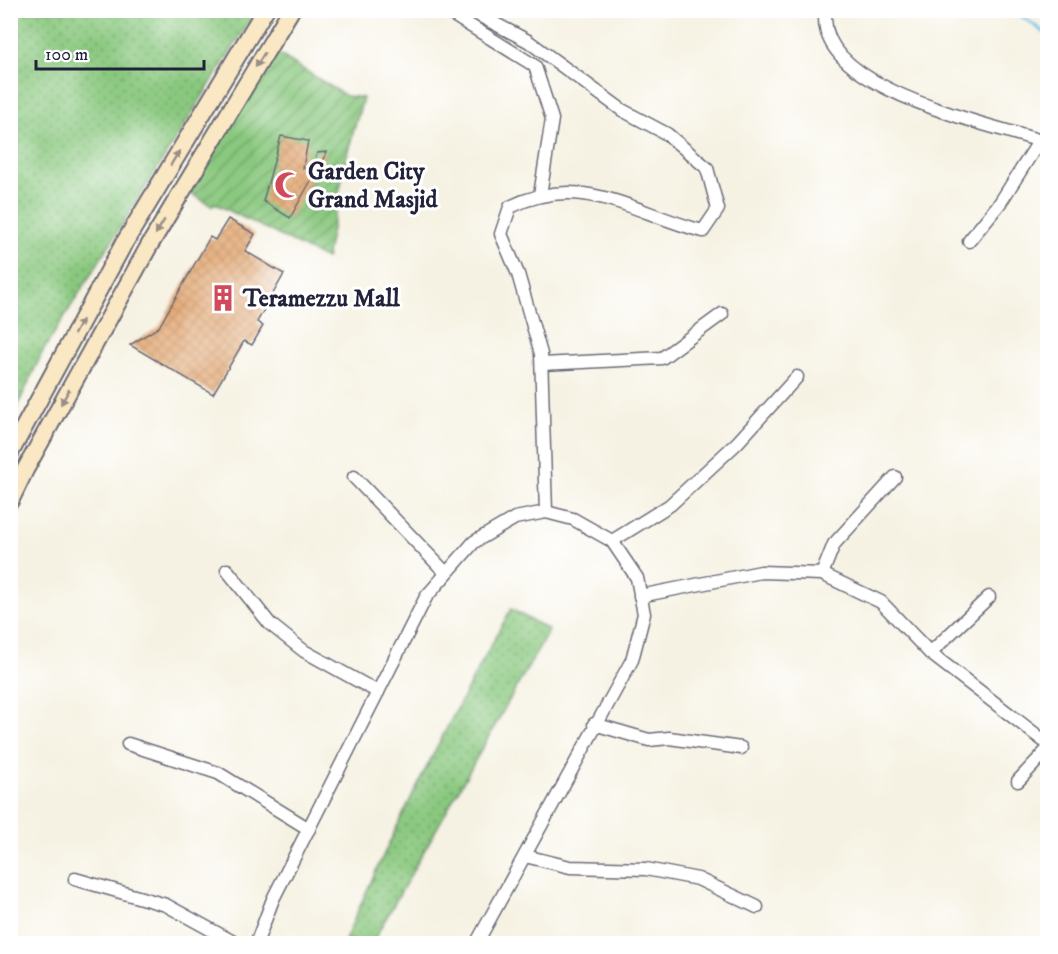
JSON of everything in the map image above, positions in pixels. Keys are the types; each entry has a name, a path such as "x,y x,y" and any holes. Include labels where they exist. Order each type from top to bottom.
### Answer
{"street":[{"path":"10,453 123,245 265,10"},
{"path":"10,501 149,246 291,10"},
{"path":"445,10 535,66 552,120 540,195"},
{"path":"469,10 528,41 622,110 667,134 707,168 718,209 703,231 673,224 603,196 558,193 540,195 530,197 510,207 501,234 518,274 542,354 546,512"},
{"path":"826,10 824,19 834,46 848,64 873,82 924,104 1044,141 1000,203 969,241"},
{"path":"542,364 662,358 722,315"},
{"path":"612,541 670,505 737,443 797,377"},
{"path":"354,477 446,573"},
{"path":"822,574 834,544 895,477"},
{"path":"256,944 273,899 426,597 474,542 515,518 546,512 573,519 612,541 637,578 644,614 632,660 594,724 476,944"},
{"path":"227,570 270,624 296,645 378,692"},
{"path":"640,596 761,572 822,574 881,602 930,652 1047,744"},
{"path":"930,652 989,597"},
{"path":"594,724 649,740 669,738 741,748"},
{"path":"128,744 218,773 309,829"},
{"path":"1018,781 1047,749"},
{"path":"525,856 570,867 646,869 698,879 757,907"},
{"path":"75,879 166,905 237,944"}],"green space":[{"path":"11,11 256,11 43,351 11,420"},
{"path":"275,52 346,96 363,98 346,158 326,259 214,203 212,206 190,193"},
{"path":"511,609 549,630 372,943 344,943 362,900 423,774"}],"building":[{"name":"Garden City Grand Masjid","path":"281,136 308,141 303,168 312,170 317,153 327,152 290,218 263,201"},
{"name":"Teramezzu Mall","path":"228,219 255,234 245,251 284,274 257,322 263,326 252,345 244,341 213,394 130,345 159,327 210,237 215,240"}],"waterway":[{"path":"1013,10 1048,35"}],"place":[{"name":"Garden City Grand Masjid","path":"288,185"},
{"name":"Teramezzu Mall","path":"223,298"}]}
